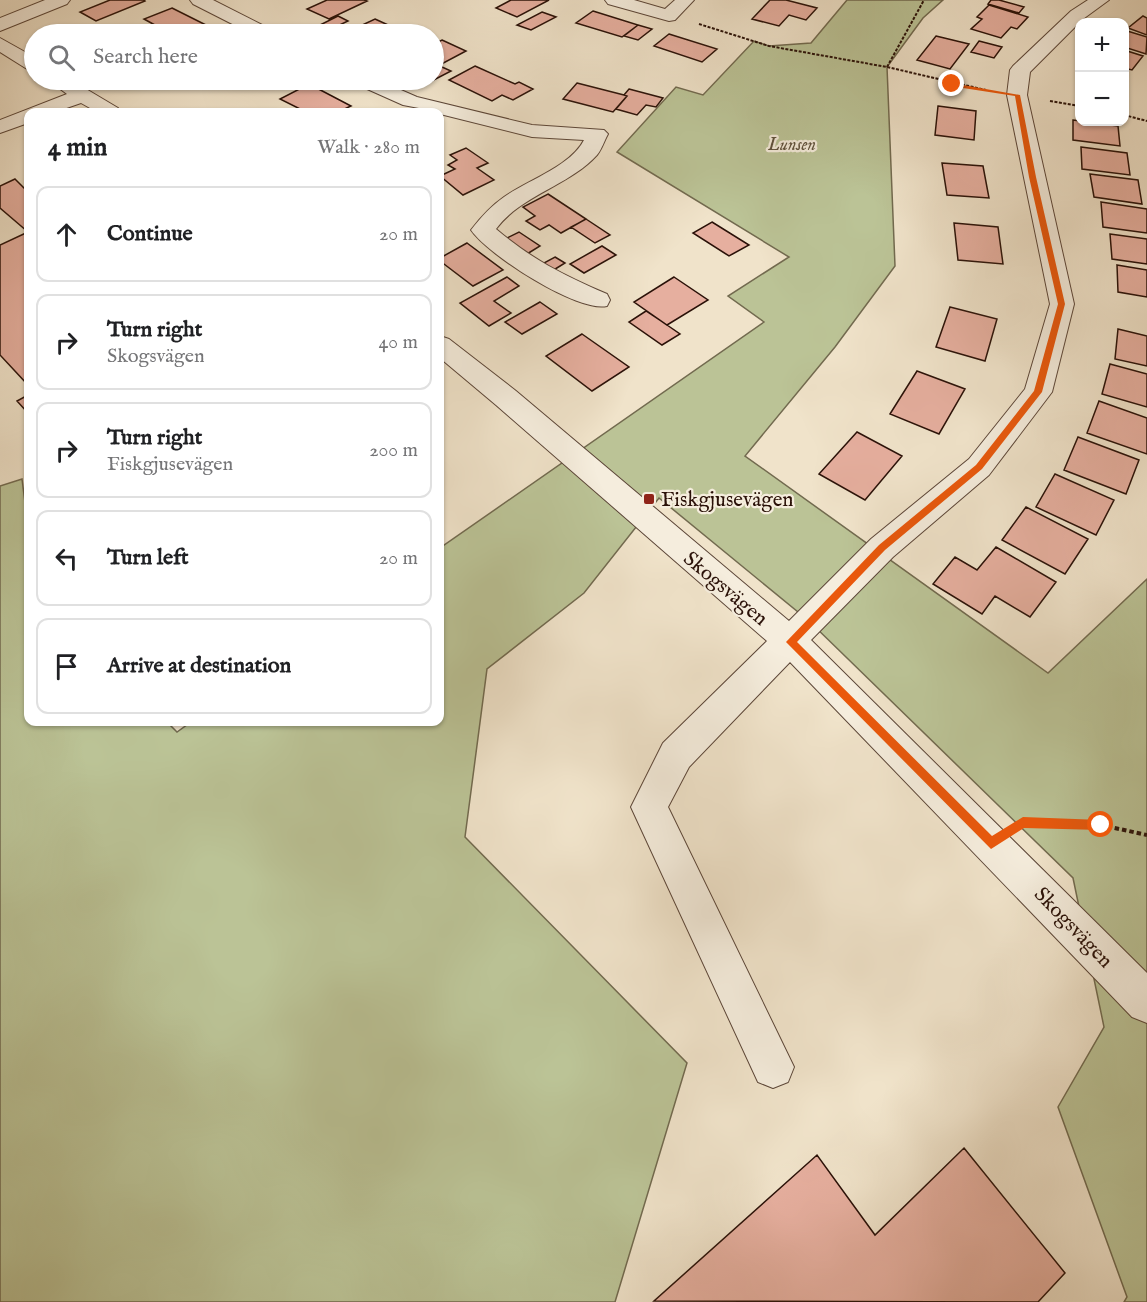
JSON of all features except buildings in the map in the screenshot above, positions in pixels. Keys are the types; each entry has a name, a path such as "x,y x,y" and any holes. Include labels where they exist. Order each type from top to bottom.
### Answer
{"street":[{"path":"0,25 61,0"},
{"path":"199,0 246,24"},
{"path":"614,0 669,16 686,0"},
{"path":"773,1067 649,807 676,755 791,642 882,548 979,467 1038,392 1062,304 1017,95 1020,70 1077,15 1100,0"},
{"path":"0,44 24,59"},
{"path":"75,90 104,108"},
{"path":"385,90 410,101 438,108"},
{"path":"48,108 83,95"},
{"path":"444,109 532,131 597,134 589,151 558,175 513,201 492,218 483,230 514,257 557,282 598,300"},
{"path":"0,127 24,118"},
{"name":"Skogsvägen","path":"444,348 506,398 641,516 791,642 1147,1002"}],"path":[{"path":"887,67 924,0"},
{"path":"669,16 769,46 887,67 952,84 1017,95"},
{"path":"1129,116 1147,121"},
{"path":"991,843 1023,822 1101,825 1147,835"}],"green space":[{"name":"Lunsen","path":"847,0 943,0 923,18 887,67 895,266 835,347 745,456 1048,673 1147,579 1147,1302 1124,1302 1127,1297 1058,1107 1104,1027 1073,878 809,621 659,498 584,593 487,669 465,837 687,1063 615,1302 0,1302 0,486 22,479 24,495 24,726 171,726 177,732 185,726 444,726 444,545 764,322 728,296 789,257 617,152 676,87 703,95 754,41 769,46 811,43"}],"place":[{"name":"Fiskgjusevägen","path":"649,499"}],"route":[{"path":"952,84 1017,95 1062,304 1038,392 979,467 882,548 791,642 991,843 1023,822 1101,825"}]}
